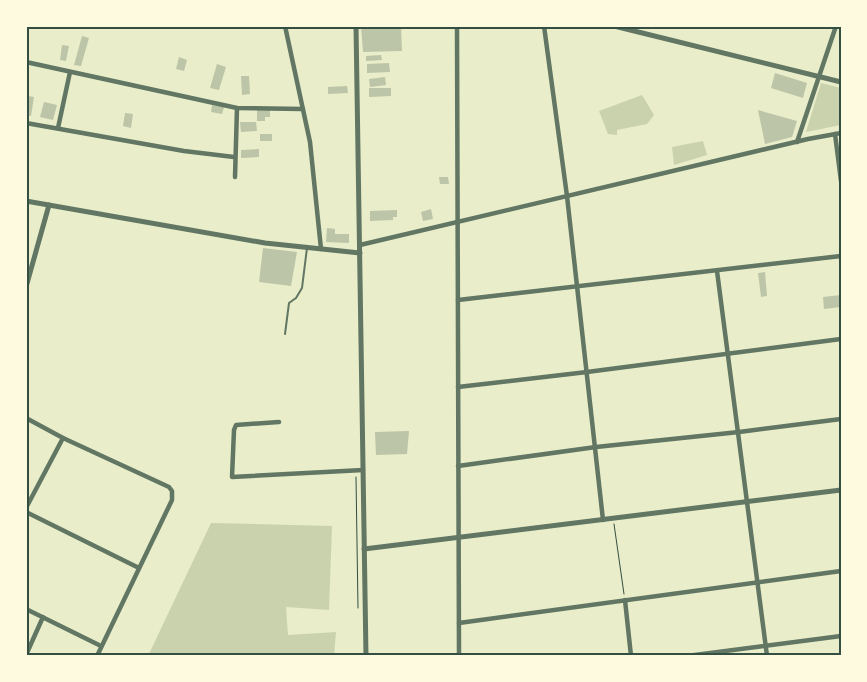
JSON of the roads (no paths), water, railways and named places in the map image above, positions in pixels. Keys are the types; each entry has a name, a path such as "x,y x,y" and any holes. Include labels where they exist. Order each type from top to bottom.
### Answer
{"street":[{"path":"285,26 310,142 321,249"},
{"path":"356,26 366,656"},
{"path":"457,26 458,656"},
{"path":"544,26 567,196 604,520"},
{"path":"614,26 841,82"},
{"path":"797,142 836,26"},
{"path":"26,62 237,108 303,109"},
{"path":"58,128 70,72"},
{"path":"235,177 234,157 237,108"},
{"path":"26,124 184,151 234,157"},
{"path":"360,245 838,134 841,181"},
{"path":"26,200 265,243 360,253"},
{"path":"26,287 49,205"},
{"path":"458,300 841,256"},
{"path":"717,271 767,656"},
{"path":"458,387 841,339"},
{"path":"26,418 63,438 169,487 172,491 172,500 97,656"},
{"path":"458,466 596,447 841,419"},
{"path":"279,422 236,425 234,430 232,477 363,470"},
{"path":"63,438 26,510 139,568"},
{"path":"364,549 841,490"},
{"path":"459,623 841,571"},
{"path":"625,600 631,656"},
{"path":"26,609 101,646"},
{"path":"26,655 43,617"},
{"path":"687,656 841,636"}],"lane":[{"path":"285,334 289,303 296,298 302,288 307,247"}]}
